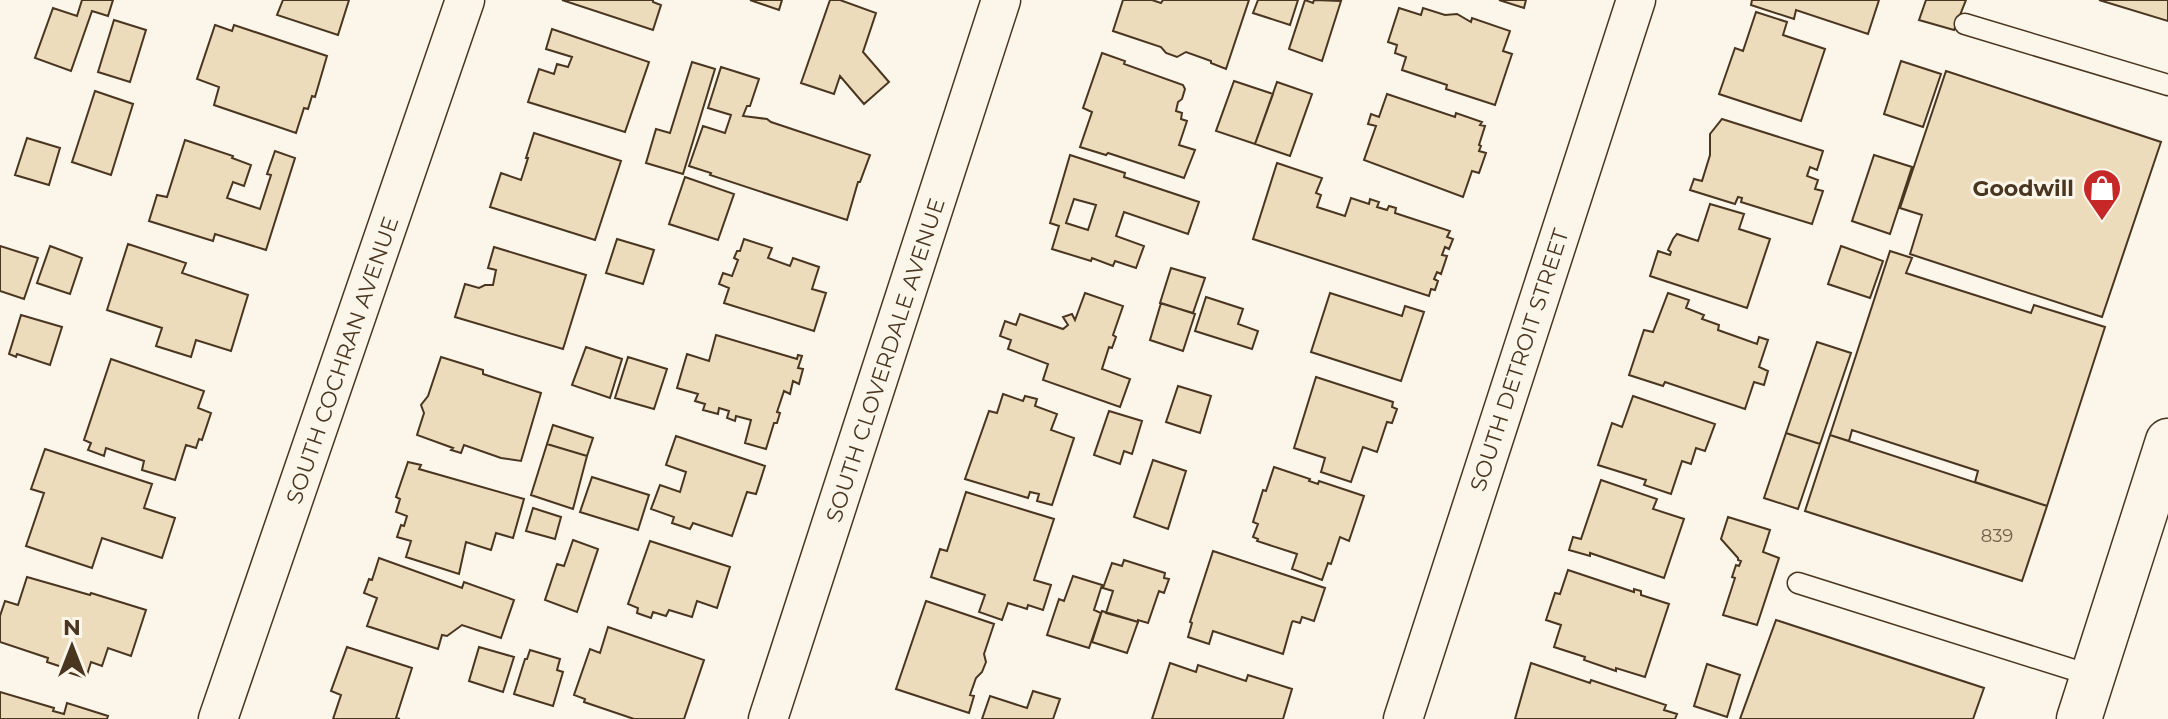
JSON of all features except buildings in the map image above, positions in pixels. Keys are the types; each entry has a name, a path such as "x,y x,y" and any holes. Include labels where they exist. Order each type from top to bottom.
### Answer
{"main road":[{"path":"2079,719 2168,441"}],"street":[{"name":"SOUTH COCHRAN AVENUE","path":"218,719 465,0"},
{"name":"SOUTH CLOVERDALE AVENUE","path":"768,719 1001,0"},
{"name":"SOUTH DETROIT STREET","path":"1403,719 1636,0"}],"lane":[{"path":"1965,24 2168,85"},
{"path":"1798,583 2093,676"}],"place":[{"name":"Goodwill","path":"2102,222"}]}
